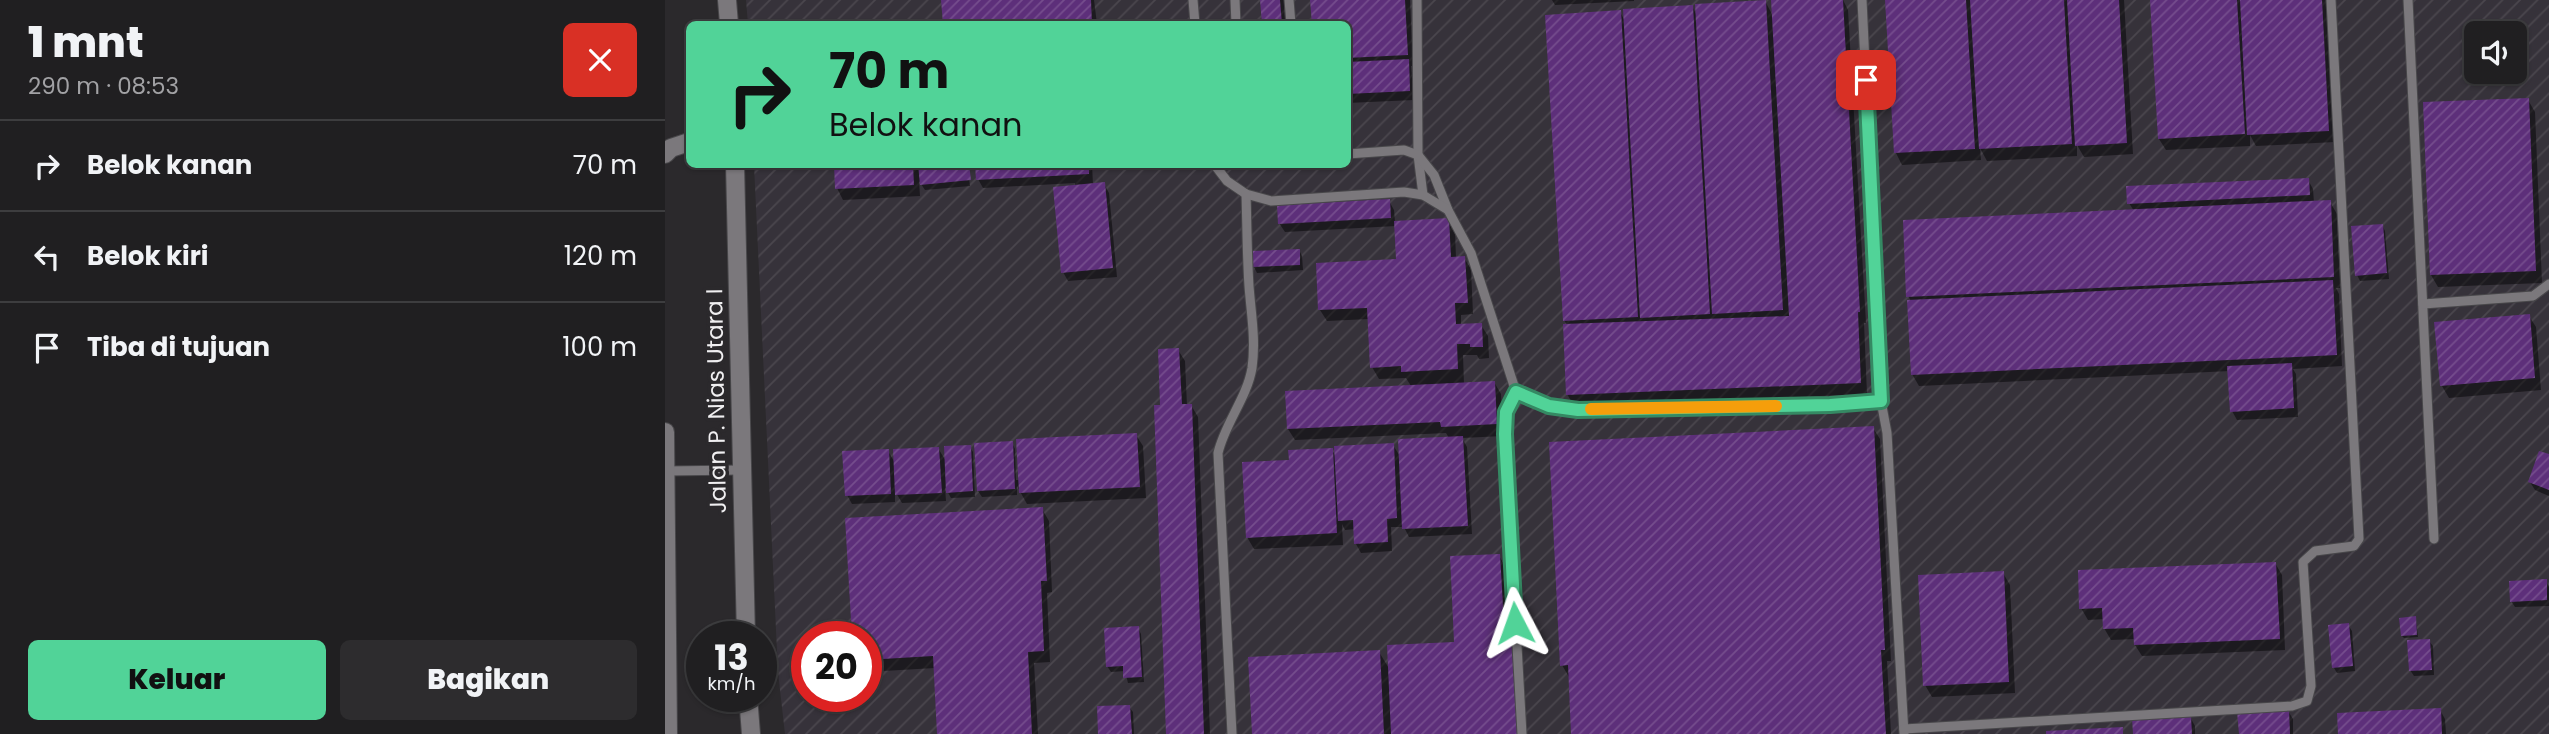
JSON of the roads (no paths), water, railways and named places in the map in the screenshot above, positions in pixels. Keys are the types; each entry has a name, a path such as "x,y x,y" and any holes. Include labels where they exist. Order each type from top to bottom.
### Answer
{"street":[{"path":"727,0 729,21"},
{"path":"665,154 671,148 686,143"},
{"name":"Jalan P. Nias Utara I","path":"735,168 746,621"},
{"path":"665,432 668,734"},
{"path":"749,712 751,734"}],"lane":[{"path":"1193,0 1195,21"},
{"path":"1235,0 1236,21"},
{"path":"1289,0 1291,21"},
{"path":"1417,0 1418,155 1423,195"},
{"path":"1862,0 1881,401 1887,433 1904,731 2292,706 2307,702 2311,686 2303,562 2315,551 2354,546 2359,539 2331,0"},
{"path":"2408,0 2434,539"},
{"path":"1351,154 1404,149 1418,155 1434,175 1448,210 1471,253 1516,392 1506,412 1505,434 1522,734"},
{"path":"1218,168 1227,181 1246,194 1271,201 1404,192 1423,195 1448,210"},
{"path":"1231,734 1218,453 1222,435 1248,385 1252,366 1254,341 1246,194"},
{"path":"2423,304 2533,296 2549,284"},
{"path":"1516,392 1549,406 1578,410 1830,405 1881,401"},
{"path":"666,471 741,470"}]}
